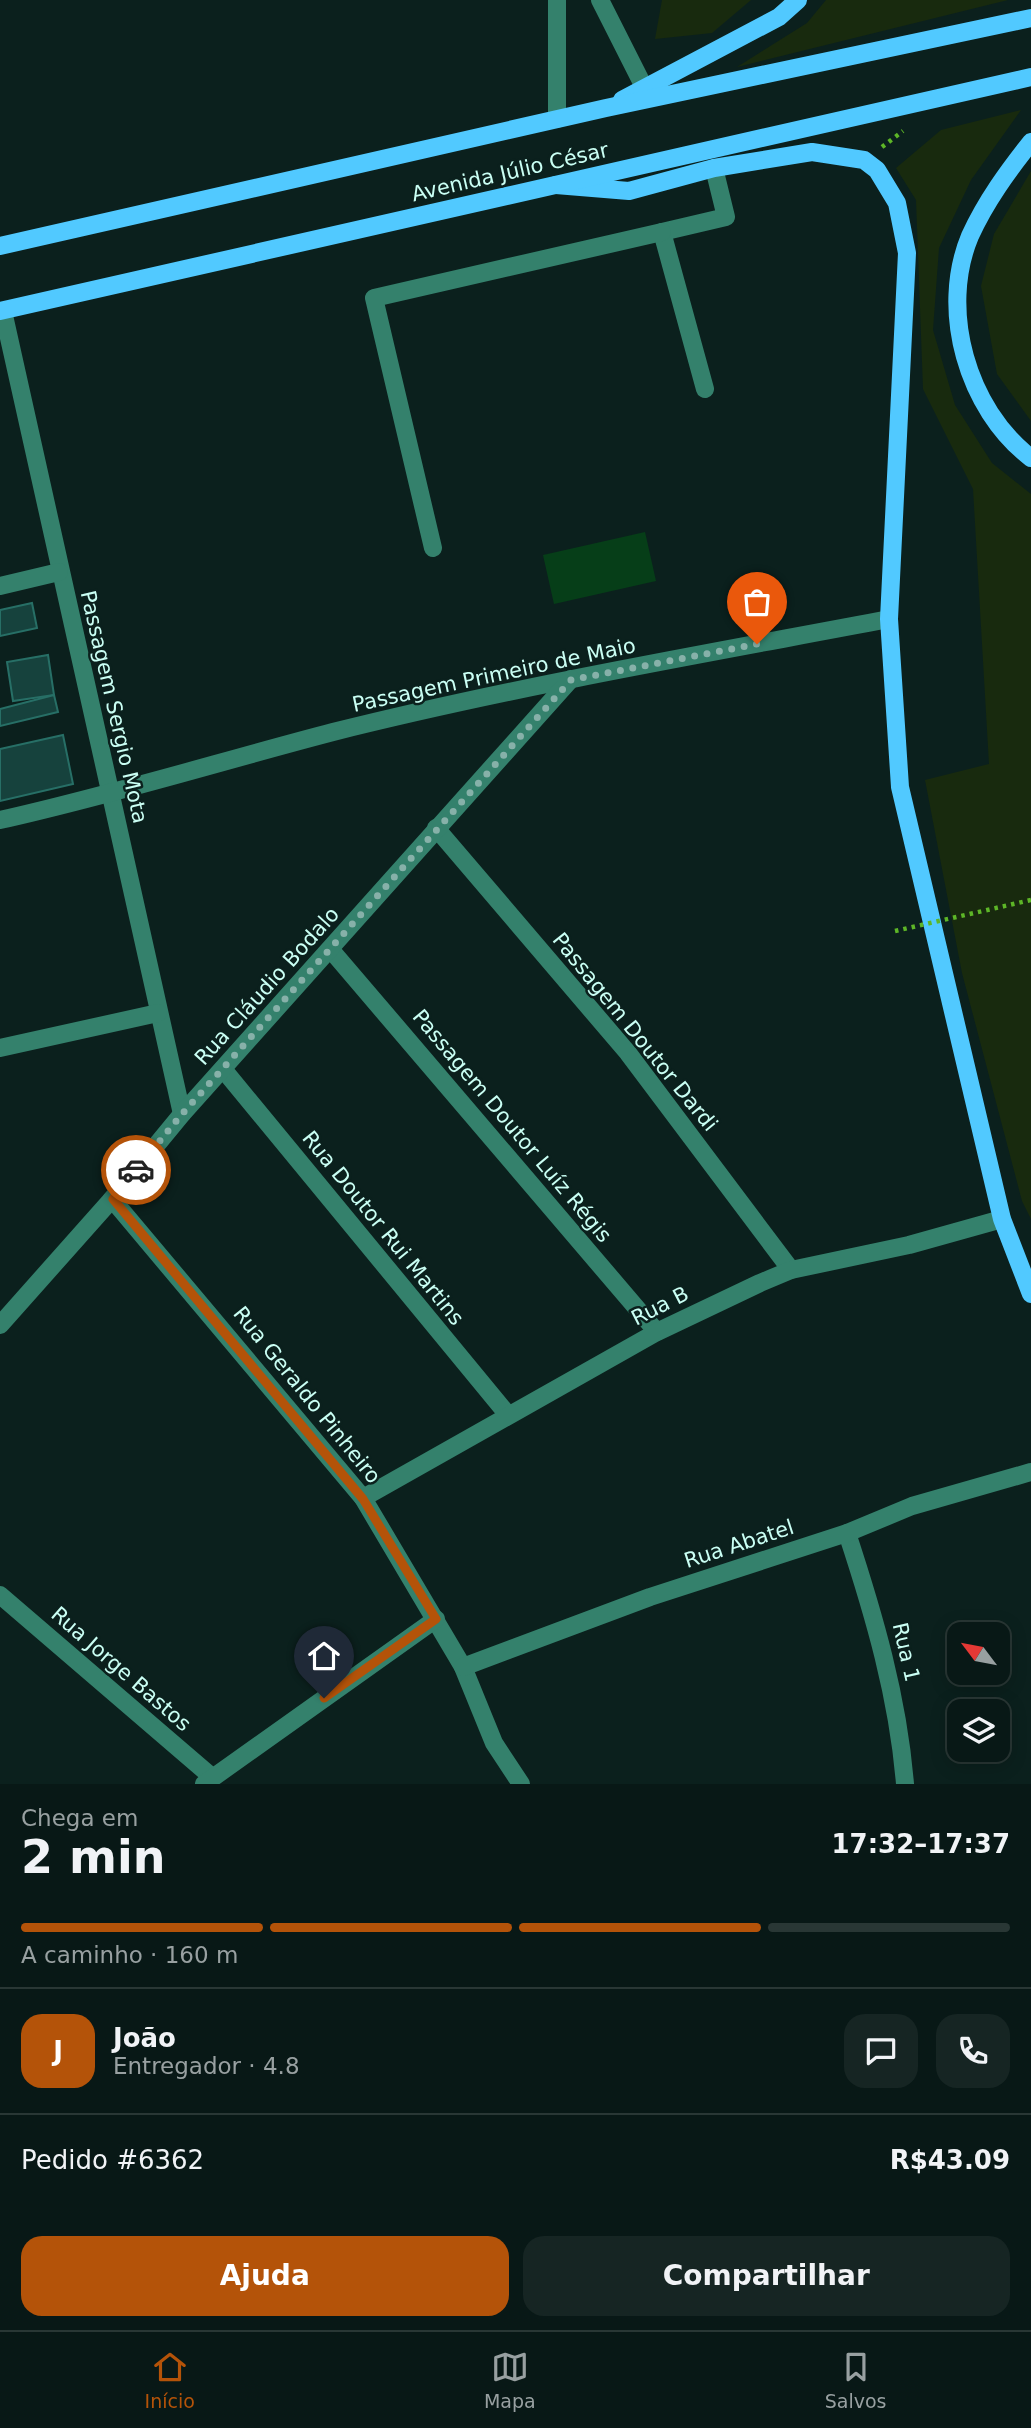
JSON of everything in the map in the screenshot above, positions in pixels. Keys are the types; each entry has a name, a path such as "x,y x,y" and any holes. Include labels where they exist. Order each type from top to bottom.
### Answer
{"main road":[{"path":"606,108 779,17 798,0"},
{"name":"Avenida Júlio César","path":"0,246 606,108 1031,18"},
{"name":"Avenida Júlio César","path":"1,311 1031,77"},
{"path":"1031,142 997,185 969,238 959,286 960,348 982,404 1031,458"},
{"path":"556,185 629,191 714,168 812,152 864,160 877,170 897,204 907,253 889,619 900,787 1002,1219 1031,1294"}],"street":[{"path":"557,0 558,120"},
{"path":"600,0 615,34 645,87"},
{"path":"433,548 374,298 726,216 714,168"},
{"path":"662,232 705,389"},
{"name":"Passagem Sergio Mota","path":"1,311 182,1114"},
{"path":"0,586 59,572"},
{"name":"Passagem Primeiro de Maio","path":"0,820 112,795 334,732 571,680 889,619"},
{"name":"Rua Cláudio Bodalo","path":"0,1325 113,1199 182,1114 571,680"},
{"name":"Passagem Doutor Dardi","path":"436,828 628,1053 791,1270"},
{"name":"Passagem Doutor Luíz Régis","path":"331,950 657,1332"},
{"path":"0,1048 158,1013"},
{"name":"Rua Doutor Rui Martins","path":"223,1069 508,1415"},
{"name":"Rua Geraldo Pinheiro","path":"113,1199 363,1499 463,1667 494,1743 521,1784"},
{"name":"Rua B","path":"363,1499 657,1332 791,1270 909,1245 1002,1219"},
{"name":"Rua Abatel","path":"463,1667 650,1597 847,1532 912,1506 1031,1472"},
{"name":"Rua 1","path":"847,1532 877,1626 902,1738 905,1784"},
{"name":"Rua Jorge Bastos","path":"0,1595 208,1781"},
{"path":"208,1781 436,1619"}],"path":[{"path":"895,931 1031,900"}],"shaded area":[{"path":"662,0 751,0 712,33 655,39"},
{"path":"826,0 1008,0 737,67 807,23"},
{"path":"1021,110 971,180 939,248 933,330 955,405 992,463 1031,494 1031,1219 1022,1201 962,973 925,780 989,764 973,489 923,389 916,200 896,168 941,130"},
{"path":"1031,171 1031,421 997,374 981,286 994,234"},
{"path":"645,532 656,581 554,604 543,555"}],"building":[{"path":"32,603 37,628 0,636 0,610"},
{"path":"48,655 54,695 13,701 7,662"},
{"path":"54,695 58,712 0,726 0,709"},
{"path":"63,735 73,784 0,801 0,749"}],"way so far":[{"path":"136,1170 182,1114 571,680 757,644"}],"route":[{"path":"136,1170 113,1199 183,1279 363,1499 436,1619 324,1698"}]}
